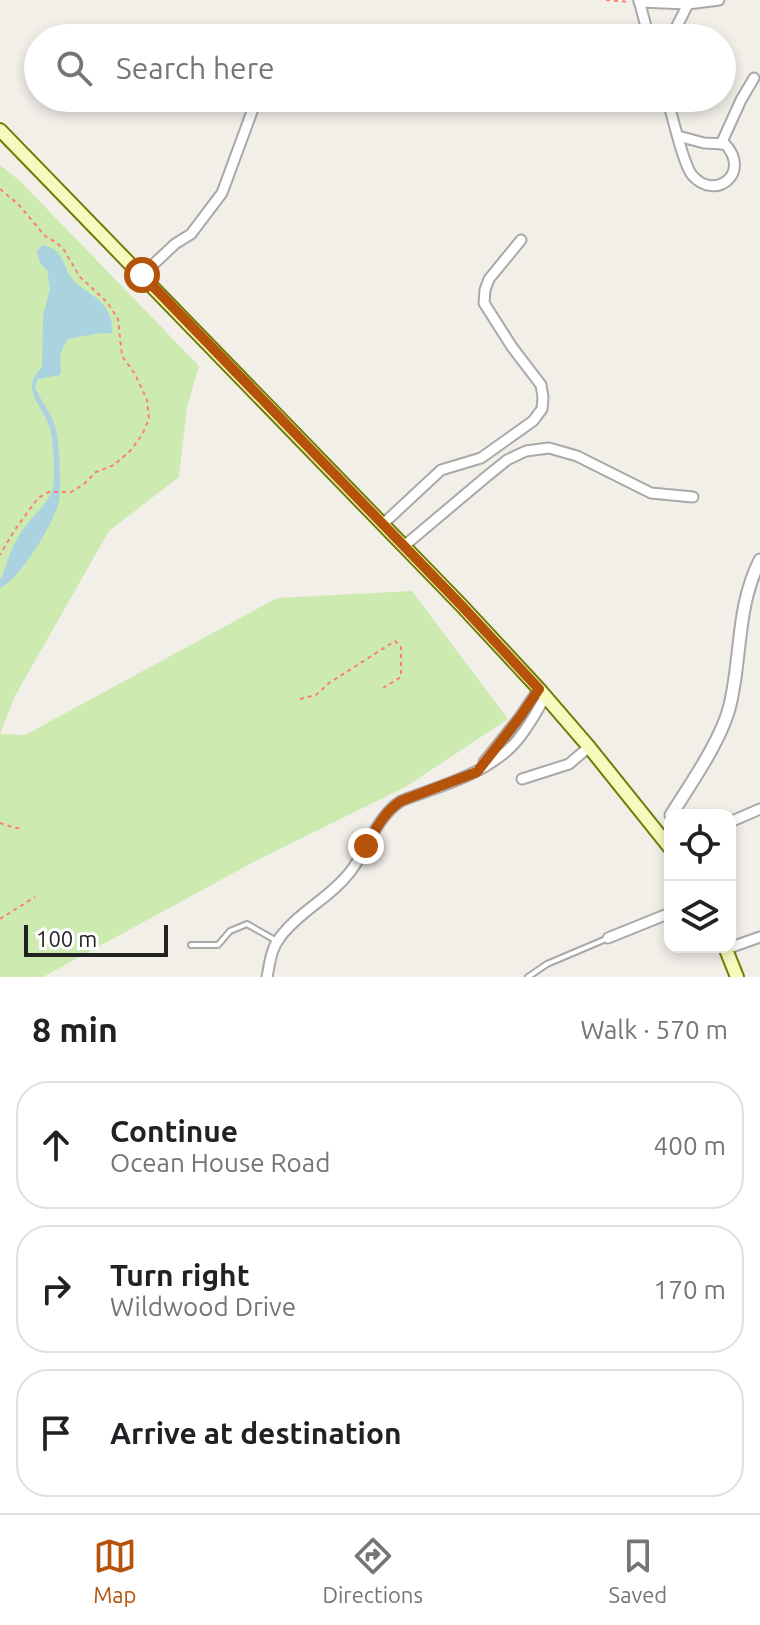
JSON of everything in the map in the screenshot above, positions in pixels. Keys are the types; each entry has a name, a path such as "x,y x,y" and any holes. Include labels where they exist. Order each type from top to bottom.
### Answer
{"main road":[{"path":"0,130 383,524 542,693 664,838"},
{"path":"727,953 737,977"}],"street":[{"path":"645,24 639,1 688,4 719,0"},
{"path":"678,24 688,4"},
{"path":"736,111 754,78"},
{"path":"142,275 175,244 191,234 222,193 252,112"},
{"path":"671,112 678,136 689,170 705,184 719,186 729,180 735,165 725,144 704,143 678,136"},
{"path":"721,144 736,112"},
{"path":"383,524 441,470 481,458 533,421 542,409 541,385 484,303 489,279 521,240"},
{"path":"404,546 507,460 526,451 549,448 577,456 651,493 693,497"},
{"path":"675,809 723,727 730,708 741,617 760,560"},
{"path":"267,977 272,951 280,936 351,872 393,806 477,772 542,693"},
{"path":"522,779 569,764 589,747"},
{"path":"736,819 760,809"},
{"path":"608,938 664,915"},
{"path":"736,945 760,937"}],"lane":[{"path":"191,945 218,945 230,931 247,924 277,942"},
{"path":"528,977 547,964 608,938"}],"path":[{"path":"606,0 639,1"},
{"path":"0,189 19,205 45,236 64,250 80,277 107,302 118,319 122,356 135,374 147,400 149,419 131,450 114,465 96,472 71,492 49,492 38,498 0,555"},
{"path":"300,699 316,695 329,683 395,641 401,647 401,677 383,688"},
{"path":"0,823 23,828"},
{"path":"0,919 35,897"}],"green space":[{"path":"0,165 20,181 199,366 187,407 179,477 109,531 15,696 0,734"},
{"path":"412,591 508,719 407,786 248,865 43,977 0,977 0,734 25,735 277,598"}],"water":[{"path":"43,245 57,252 71,278 106,308 112,333 68,339 61,354 60,375 38,379 35,387 56,432 59,501 35,550 17,574 0,588 0,579 15,542 47,501 53,487 51,435 32,391 32,383 42,367 43,316 50,289 47,270 40,263 37,251"}],"route":[{"path":"142,275 539,689 477,772 393,806 366,846"}]}
